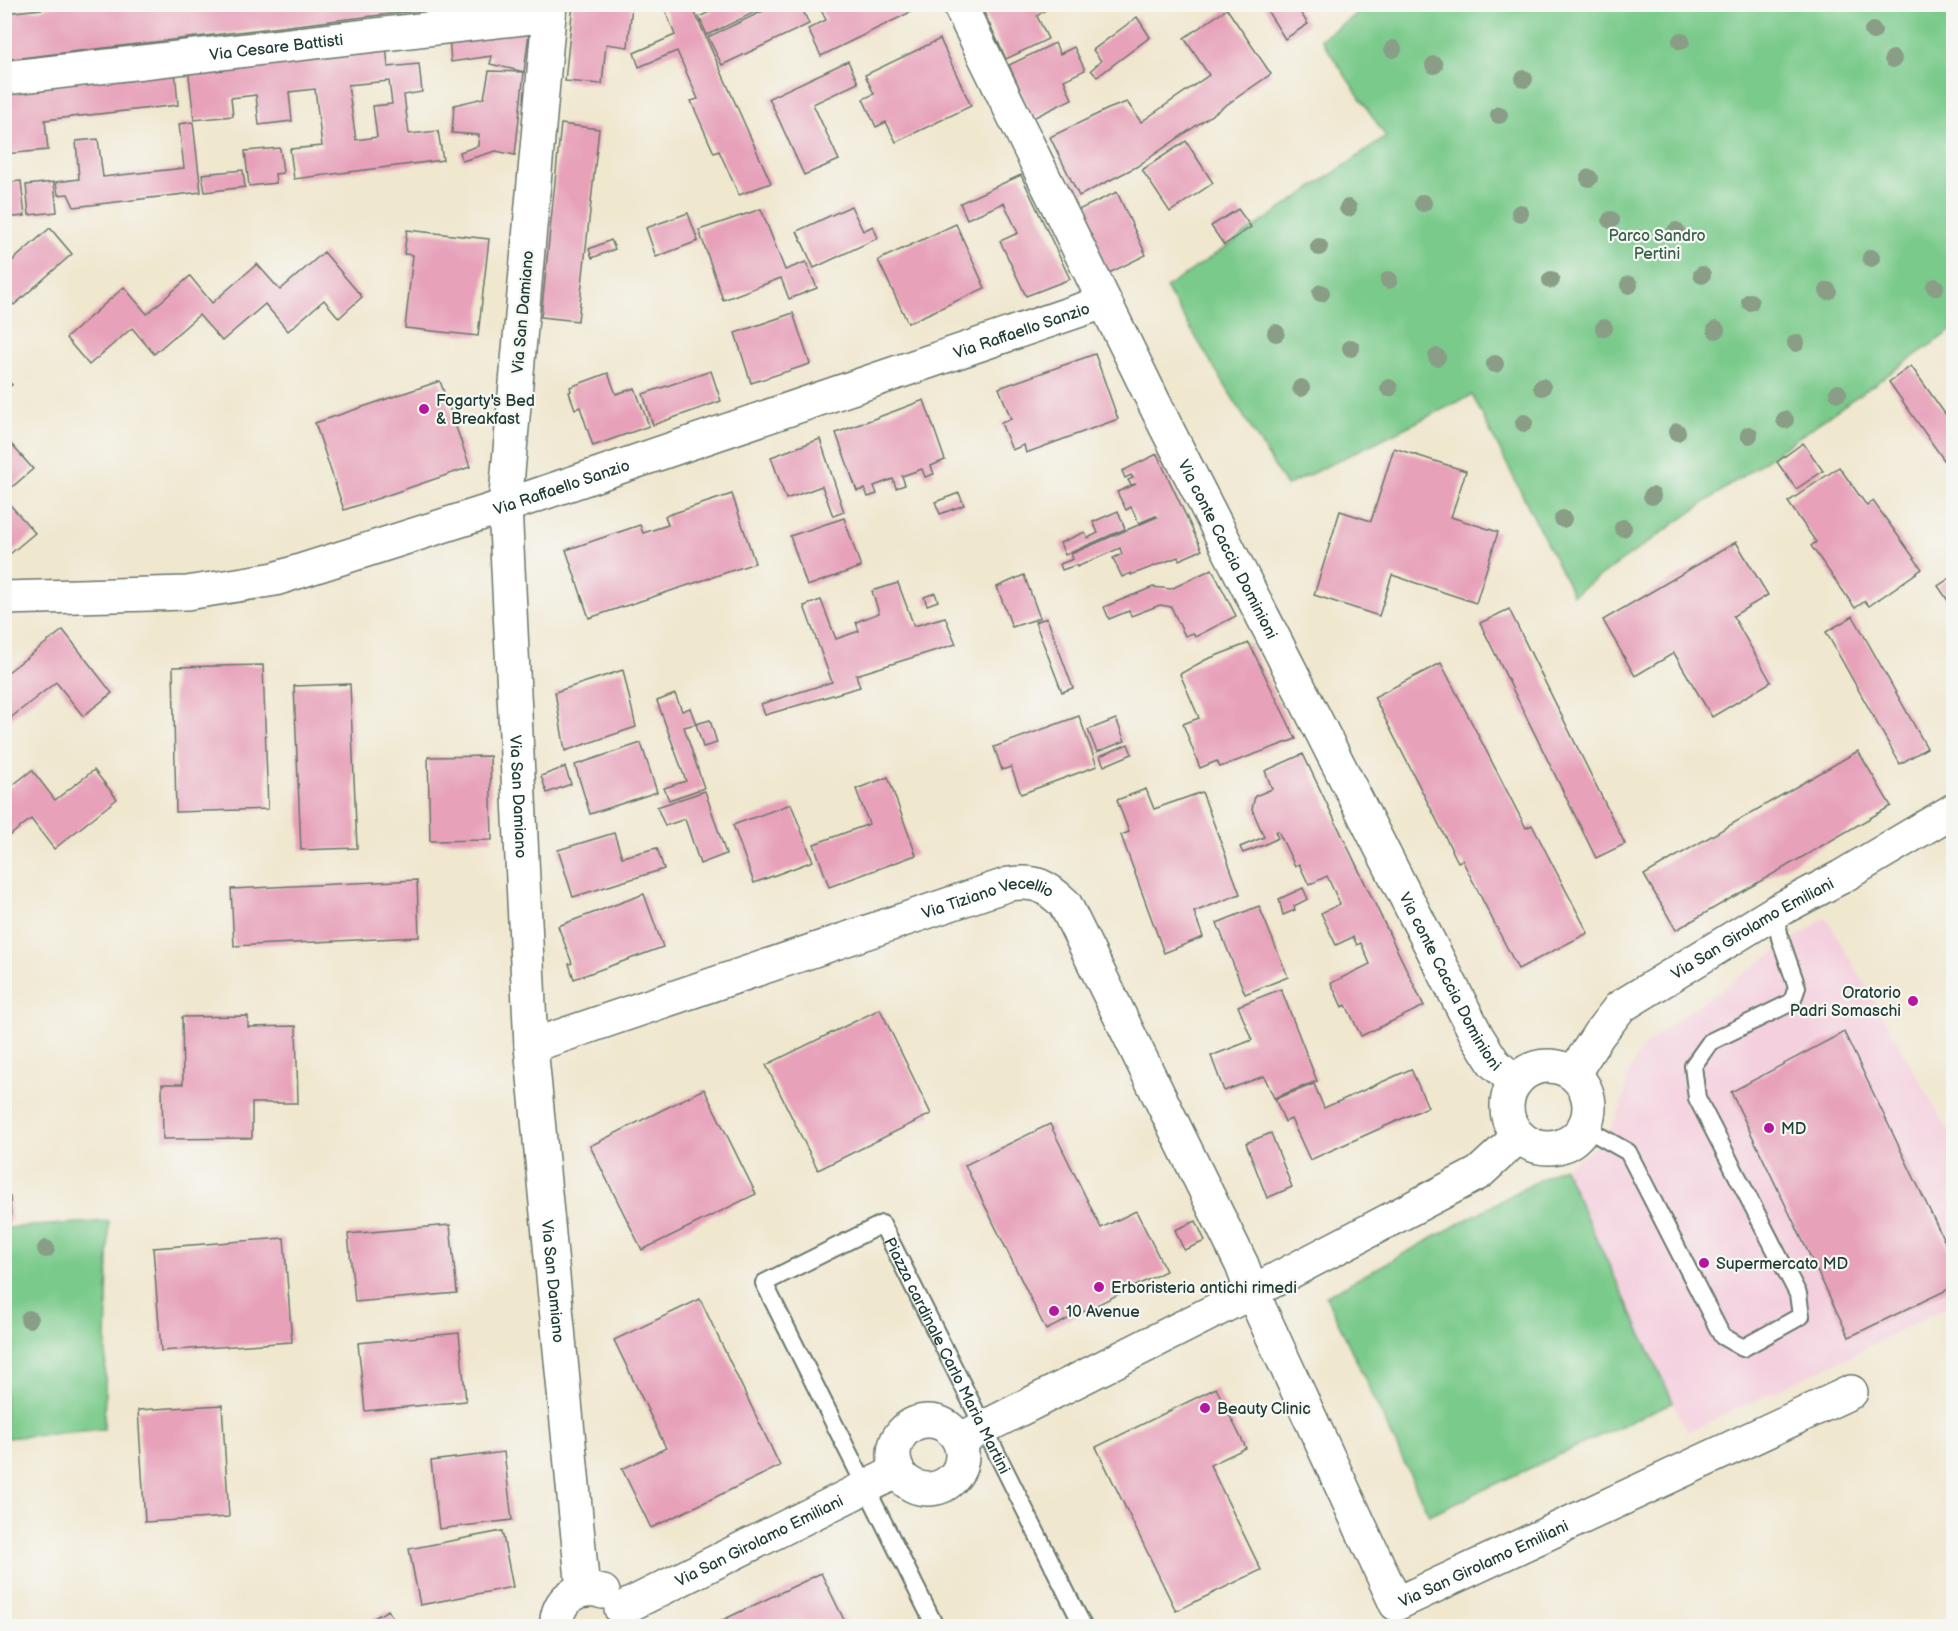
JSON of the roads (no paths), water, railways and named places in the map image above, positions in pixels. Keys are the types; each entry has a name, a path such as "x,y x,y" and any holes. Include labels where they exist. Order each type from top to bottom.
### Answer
{"street":[{"name":"Via conte Caccia Dominioni","path":"960,4 1104,302 1478,1036 1494,1063 1515,1082"},
{"name":"Via Cesare Battisti","path":"4,78 549,10"},
{"name":"Via San Damiano","path":"549,10 505,506 531,1047 583,1590"},
{"name":"Via Raffaello Sanzio","path":"4,598 186,593 275,579 505,506 1104,302"},
{"name":"Via San Girolamo Emiliani","path":"1573,1074 1620,1006 1775,912 1841,877 1953,810"},
{"name":"Via Tiziano Vecellio","path":"531,1047 1009,884 1026,881 1040,884 1065,904 1242,1265 1252,1292"},
{"path":"1547,1065 1565,1069 1573,1074 1585,1088 1588,1097 1588,1116 1585,1125 1573,1140 1555,1148 1535,1146 1518,1136 1508,1119 1506,1110 1507,1100 1515,1082 1529,1070 1547,1065"},
{"path":"971,1434 952,1431 934,1421 913,1424 898,1440 895,1460 898,1471 913,1485 933,1488 944,1485 952,1479 962,1461 962,1450 971,1434 1252,1292 1479,1173 1518,1136"},
{"name":"Via San Girolamo Emiliani","path":"1252,1292 1396,1604 1851,1392"},
{"name":"Via San Girolamo Emiliani","path":"622,1618 898,1471"},
{"path":"557,1626 560,1609 565,1600 583,1590 602,1591 611,1596 622,1618"}],"lane":[{"path":"1585,1125 1628,1152 1722,1336 1743,1348 1802,1316 1798,1294 1696,1098 1693,1066 1710,1042 1791,1002 1797,987 1780,938 1775,912"},
{"name":"Piazza cardinale Carlo Maria Martini","path":"935,1626 764,1283 882,1224 971,1434 1083,1626"}],"place":[{"name":"Fogarty's Bed & Breakfast","path":"424,409"},
{"name":"Oratorio Padri Somaschi","path":"1913,1001"},
{"name":"MD","path":"1769,1128"},
{"name":"Supermercato MD","path":"1704,1263"},
{"name":"Erboristeria antichi rimedi","path":"1099,1287"},
{"name":"10 Avenue","path":"1054,1311"},
{"name":"Beauty Clinic","path":"1205,1408"}],"park label":[{"name":"Parco Sandro Pertini","path":"1657,244"}]}
